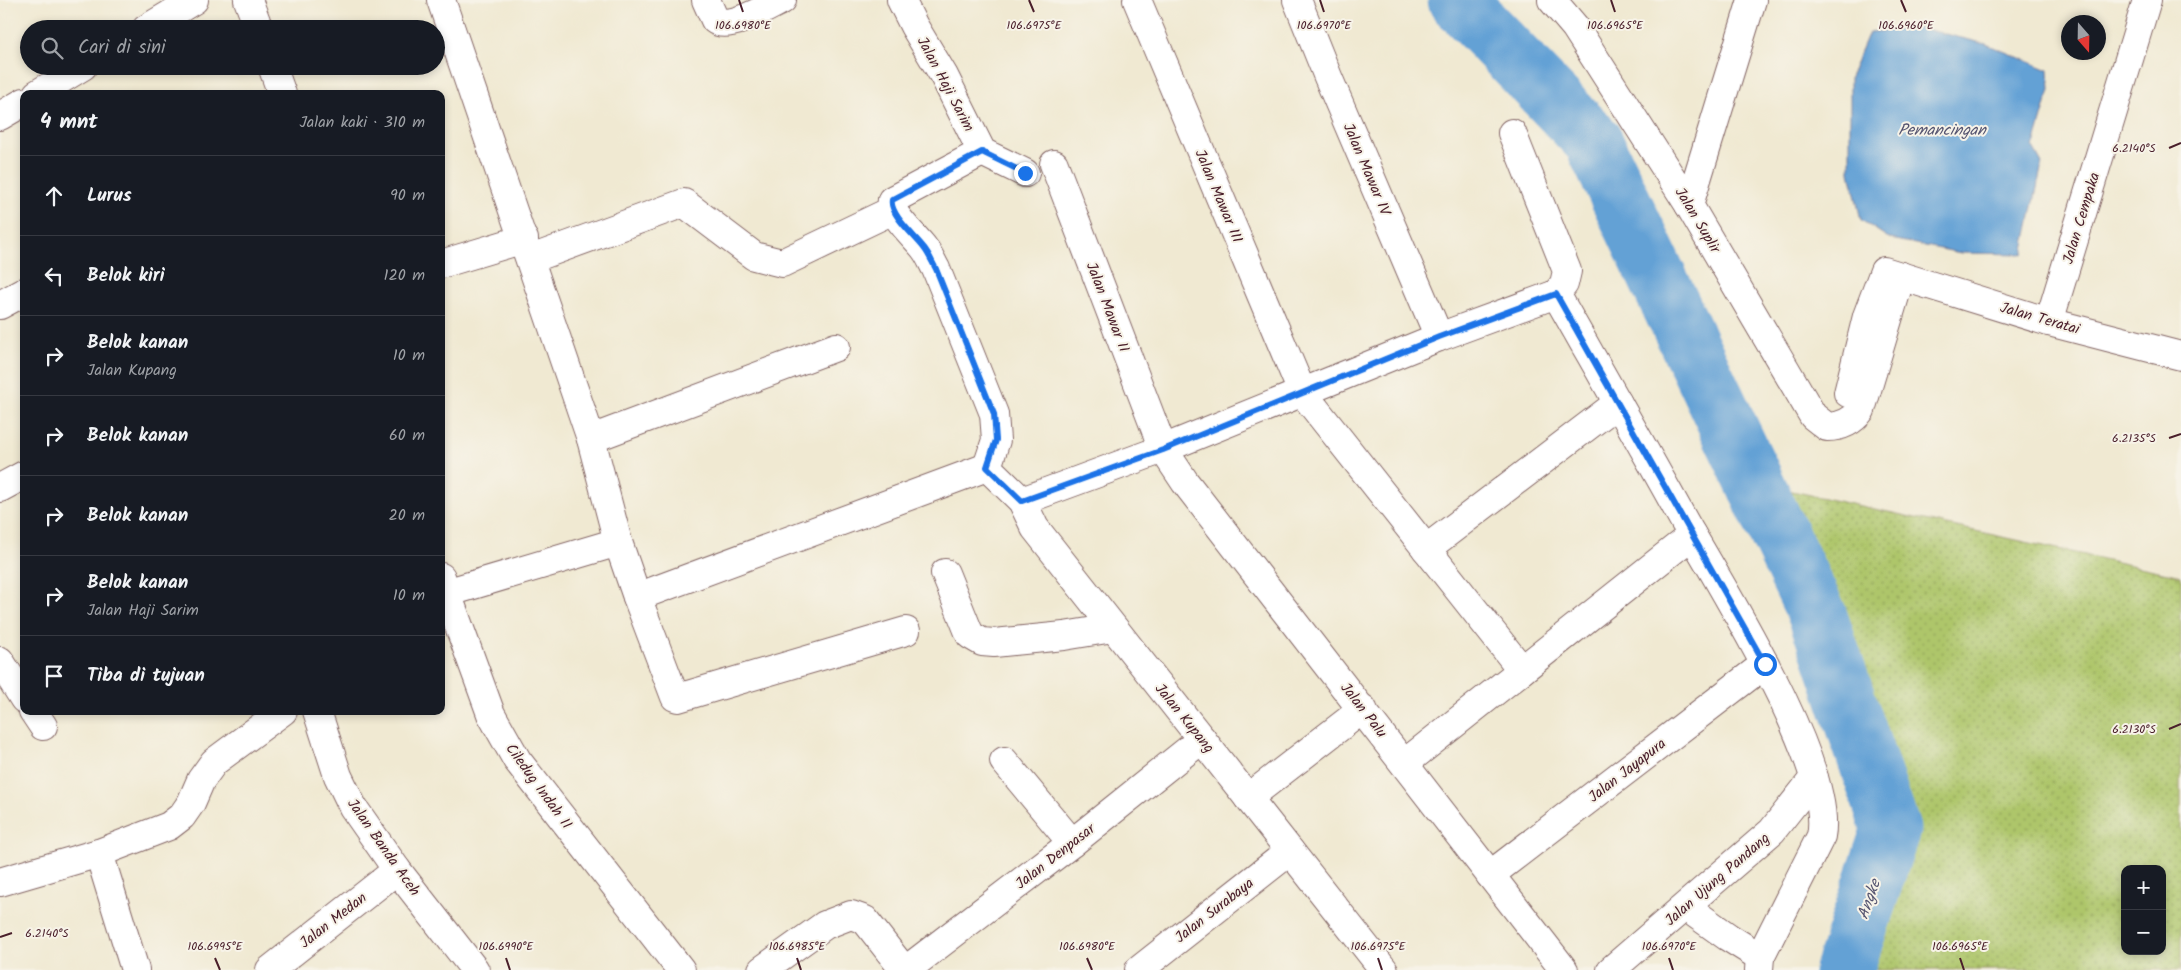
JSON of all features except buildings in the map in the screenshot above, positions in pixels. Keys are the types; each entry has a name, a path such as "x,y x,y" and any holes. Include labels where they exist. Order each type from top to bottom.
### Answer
{"street":[{"path":"161,20 194,0"},
{"path":"248,0 255,20"},
{"path":"441,0 591,439 618,542 672,692 678,698 906,631"},
{"path":"706,0 715,20 724,23 753,15 782,0"},
{"name":"Jalan Haji Sarim","path":"901,0 944,76 982,152"},
{"name":"Jalan Mawar III","path":"1137,0 1302,392 1522,670"},
{"name":"Jalan Mawar IV","path":"1297,0 1439,337"},
{"name":"Jalan Suplir","path":"1552,0 1575,27 1689,205 1813,416 1827,427 1839,426 1855,418 1861,410 1892,273"},
{"path":"1689,205 1752,0"},
{"name":"Jalan Cempaka","path":"2050,322 2147,0"},
{"path":"44,90 68,75"},
{"path":"275,75 281,90"},
{"path":"0,116 20,104"},
{"path":"1022,501 1163,450 1439,337 1556,294 1564,284 1568,271 1512,133"},
{"path":"637,597 987,467 996,440 994,414 936,269 926,250 893,210 892,200 982,152 1025,173"},
{"name":"Jalan Mawar II","path":"1054,164 1163,450"},
{"path":"445,263 527,249 684,203 754,256 782,263 893,210"},
{"name":"Jalan Teratai","path":"1892,273 2050,322 2181,356"},
{"path":"0,305 20,294"},
{"path":"1556,294 1765,664 1802,742 1814,778 1824,824 1822,836 1759,964 1728,937 1686,907"},
{"path":"591,439 836,346"},
{"path":"1426,549 1618,403"},
{"name":"Jalan Palu","path":"1163,450 1185,482 1564,970"},
{"name":"Jalan Kupang","path":"987,467 1022,501 1035,528 1290,851 1379,968"},
{"path":"0,488 20,477"},
{"path":"1405,763 1692,534"},
{"path":"445,599 618,542"},
{"path":"945,573 970,635 982,642 994,643 1064,636 1113,628"},
{"name":"Ciledug Indah II","path":"445,599 491,714 517,760 681,970"},
{"name":"Jalan Jayapura","path":"1490,875 1765,664"},
{"path":"11,669 20,690"},
{"path":"1248,798 1363,709"},
{"path":"0,882 99,853 169,826 182,816 201,780 214,762 278,715"},
{"name":"Jalan Banda Aceh","path":"318,715 338,776 352,806 397,870 475,970"},
{"name":"Jalan Denpasar","path":"905,970 1072,843 1202,739"},
{"path":"1004,761 1072,843"},
{"name":"Jalan Ujung Pandang","path":"1620,967 1772,831 1814,778"},
{"name":"Jalan Surabaya","path":"1139,970 1290,851"},
{"path":"99,853 135,970"},
{"name":"Jalan Medan","path":"270,970 397,870"},
{"path":"762,970 825,925 851,915 865,920 905,970"}],"green space":[{"path":"1751,482 2181,576 2181,970 1860,970 1914,844"}],"water":[{"name":"Pemancingan","path":"1921,28 1986,44 2049,70 2050,90 2033,148 2042,164 2023,254 1961,253 1890,239 1861,220 1850,172 1850,77 1869,32"}],"waterway":[{"name":"Angke","path":"1457,0 1593,141 1817,614 1891,829 1844,970"}],"route":[{"path":"1025,173 982,152 892,200 891,204 901,222 926,250 936,269 994,414 996,440 987,467 1022,501 1163,450 1439,337 1556,294 1765,664"}]}
